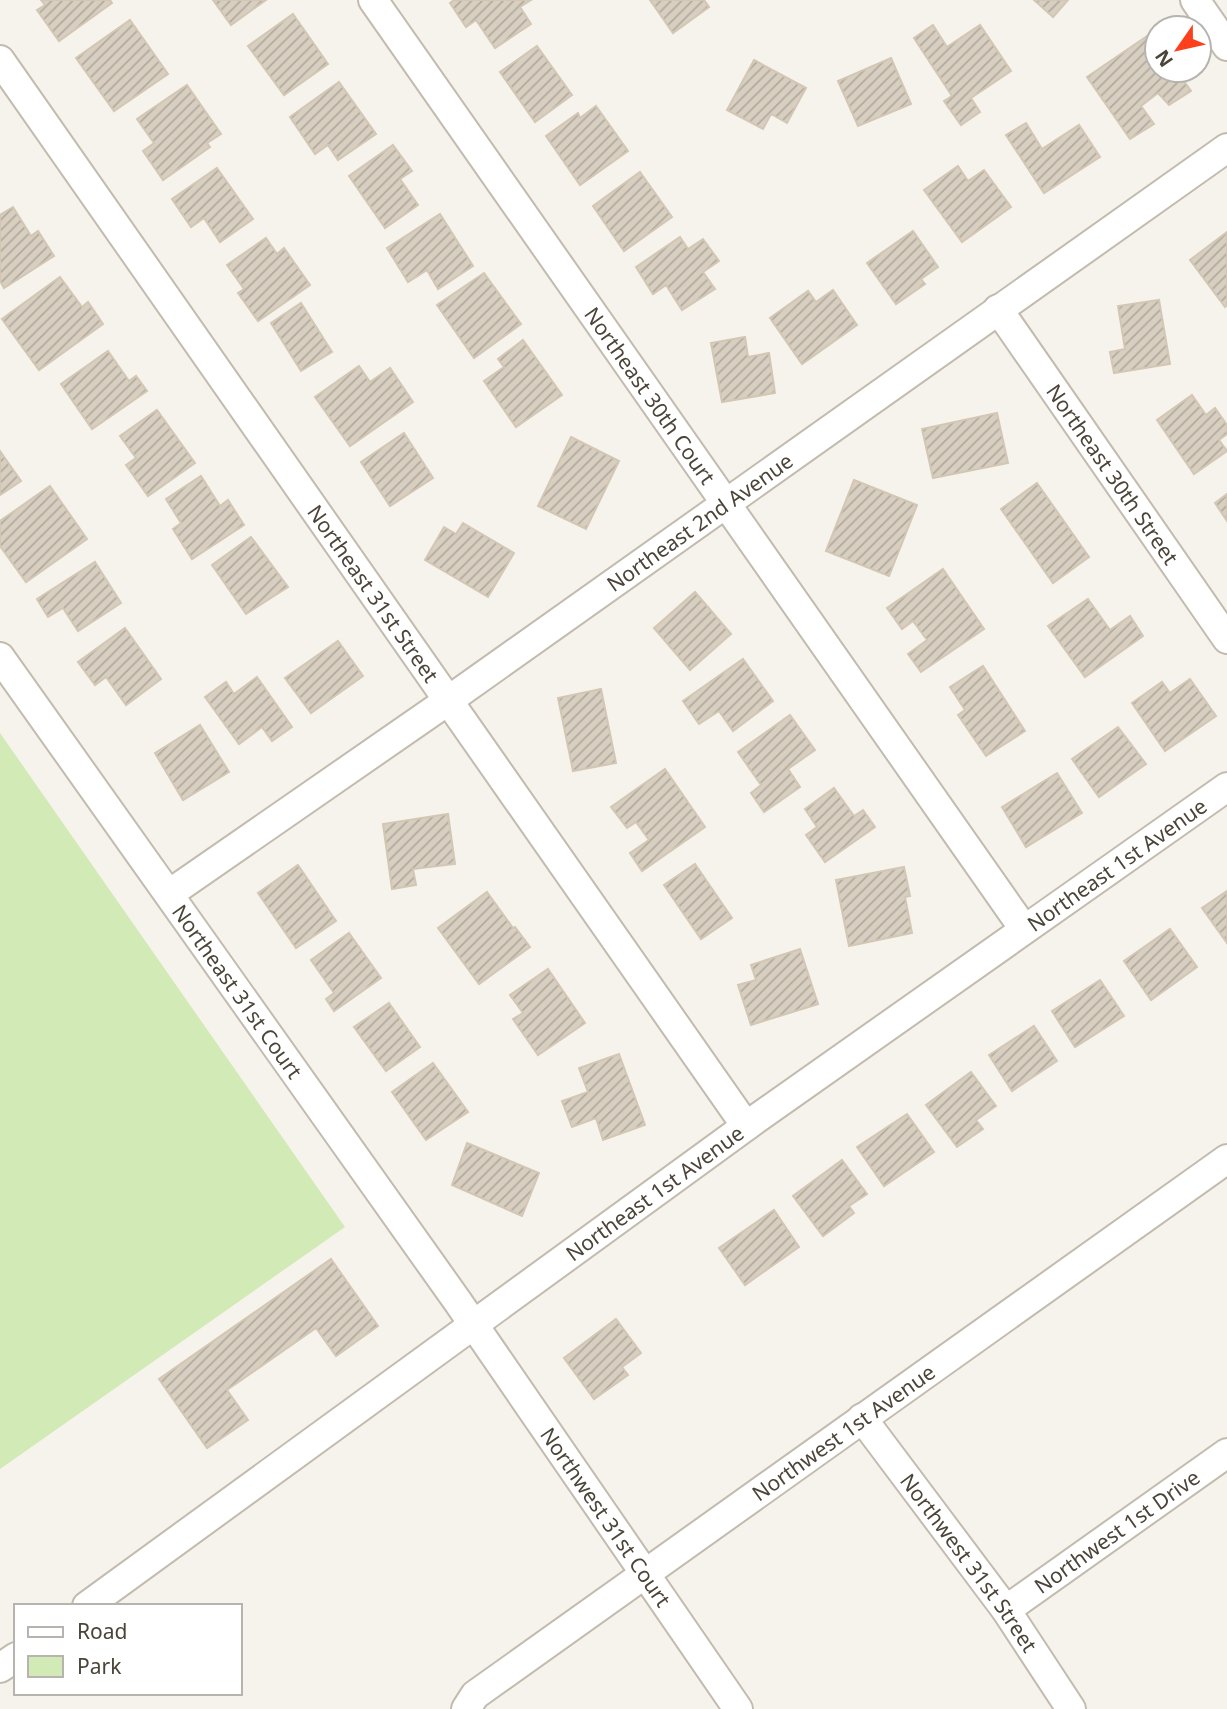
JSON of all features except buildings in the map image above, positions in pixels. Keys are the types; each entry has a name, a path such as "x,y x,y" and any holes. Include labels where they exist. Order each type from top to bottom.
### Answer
{"street":[{"name":"Northeast 30th Court","path":"373,0 1024,929"},
{"path":"1195,0 1227,46"},
{"name":"Northeast 31st Street","path":"0,60 746,1126"},
{"name":"Northeast 2nd Avenue","path":"169,894 449,700 1227,148"},
{"name":"Northeast 30th Street","path":"998,309 1227,639"},
{"name":"Northeast 31st Court","path":"0,657 473,1324"},
{"name":"Northeast 1st Avenue","path":"90,1604 746,1126 1227,787"},
{"name":"Northwest 1st Avenue","path":"466,1709 475,1695 1227,1159"},
{"name":"Northwest 31st Court","path":"473,1324 738,1709"},
{"name":"Northwest 31st Street","path":"862,1418 1006,1610 1071,1709"},
{"name":"Northwest 1st Drive","path":"1006,1610 1227,1453"}],"green space":[{"path":"0,733 345,1227 0,1469"}]}
